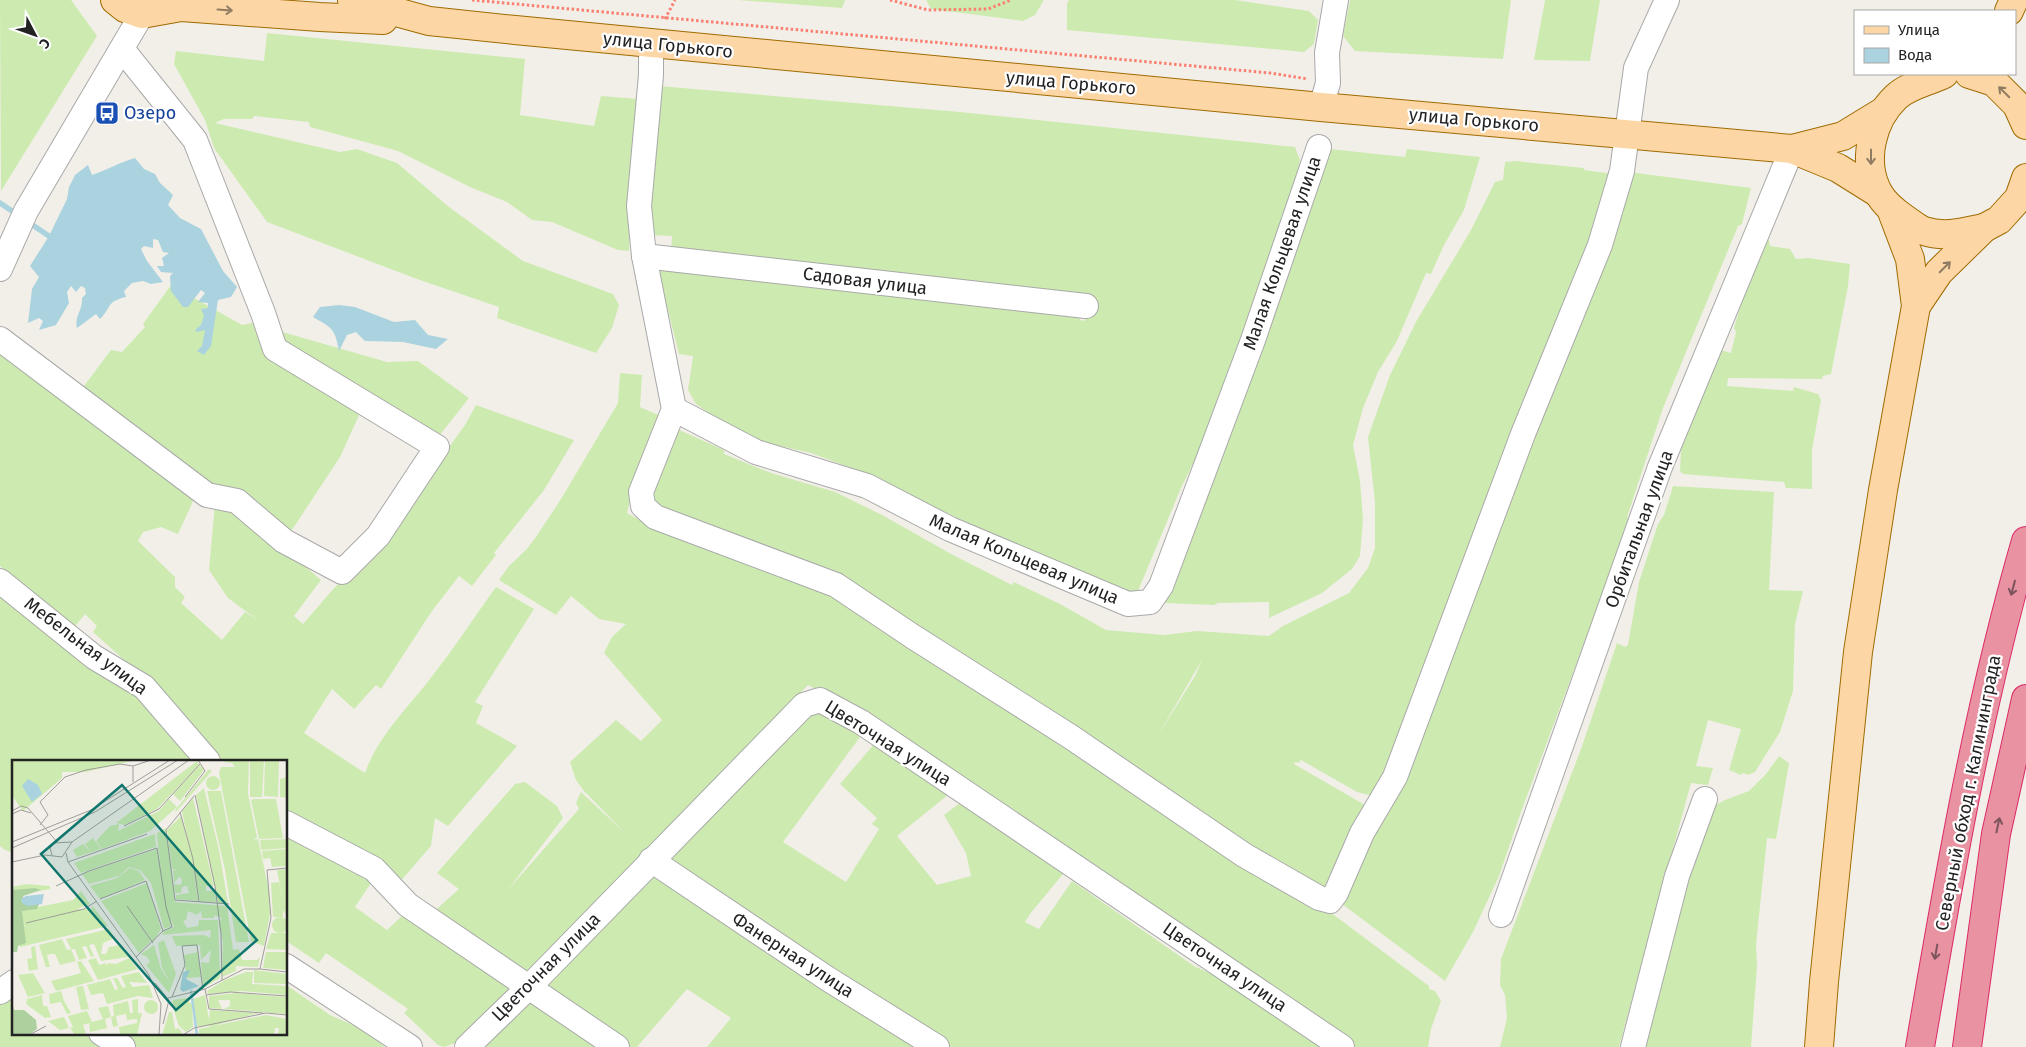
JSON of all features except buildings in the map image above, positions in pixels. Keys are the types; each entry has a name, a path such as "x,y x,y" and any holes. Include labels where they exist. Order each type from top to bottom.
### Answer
{"highway":[{"name":"Северный обход г. Калининграда","path":"1920,1047 1959,825 1992,668 2026,541"},
{"name":"Северный обход г. Калининграда","path":"1967,1047 1996,834 2026,699"}],"main road":[{"path":"115,0 125,8 142,14 182,7 320,17 429,21"},
{"name":"улица Горького","path":"352,0 429,21 651,44 1325,95 1627,133 1792,149"},
{"path":"1792,149 1843,136 1884,110 1909,88 1946,75"},
{"path":"1973,75 1994,82 2017,105 2026,125"},
{"path":"1819,1047 1858,652 1883,490 1916,306 1910,259 1885,201 1872,177 1870,157 1874,133 1884,110"},
{"path":"1792,149 1838,168 1923,231 1948,236 1984,228 1999,220 2024,191"},
{"path":"1916,306 1939,272 1984,228"}],"street":[{"path":"1325,95 1327,53 1336,0"},
{"path":"651,44 651,75 638,206 644,256 674,409 641,492 643,506 655,517 836,585 920,642 1071,737 1244,855 1319,898 1330,901 1336,893 1362,833 1395,777 1523,434 1600,245 1622,171 1636,68 1667,0"},
{"path":"0,270 26,211 142,14"},
{"path":"0,339 206,495 237,501 284,541 342,572 378,536 437,447 275,349 263,313 195,140 122,50"},
{"name":"Малая Кольцевая улица","path":"674,409 756,452 867,486 950,529 1128,604 1150,602 1161,586 1253,340 1319,147"},
{"name":"Орбитальная улица","path":"1501,915 1660,467 1792,149"},
{"name":"Садовая улица","path":"644,256 1086,306"},
{"name":"Мебельная улица","path":"0,581 94,657 144,687 207,760"},
{"name":"Цветочная улица","path":"467,1047 530,986 804,705 820,700 861,722 1342,1047"},
{"path":"1633,1047 1677,876 1705,799"},
{"path":"288,825 374,869 408,905 530,986 617,1047"},
{"name":"Фанерная улица","path":"651,860 828,979 937,1047"},
{"path":"1973,1047 1990,922 1992,867"},
{"path":"288,967 410,1047"},
{"path":"0,992 12,983"},
{"path":"103,1034 123,1047"}],"path":[{"path":"472,0 1270,73 1325,95"},
{"path":"890,0 928,10 988,9 1010,0"}],"green space":[{"path":"0,0 71,0 97,36 1,191"},
{"path":"738,0 845,0 842,8"},
{"path":"926,0 1044,0 1035,15 1023,21 931,9"},
{"path":"1069,0 1235,0 1309,11 1318,20 1314,44 1304,52 1067,30 1067,3"},
{"path":"1350,0 1511,0 1503,59 1355,51 1343,36"},
{"path":"1545,0 1600,0 1590,61 1534,60"},
{"path":"267,33 525,59 520,115 594,126 601,96 639,99 634,128 629,251 618,250 552,222 532,220 507,202 470,187 398,151 310,127 309,122 254,116 252,119 224,119 215,123 340,152 357,149 397,163 449,207 523,261 613,294 619,305 612,328 596,353 497,318 499,307 417,279 267,222 214,148 205,120 174,64 176,51 264,61"},
{"path":"659,86 960,112 1295,147 1300,160 1294,186 1257,296 1198,454 1181,488 1133,603 865,473 811,453 755,440 725,425 696,404 688,390 693,356 679,354 656,262 1081,314 1080,320 1084,321 1092,309 671,252 672,236 649,235"},
{"path":"1320,148 1405,157 1407,149 1480,157 1464,210 1444,245 1431,274 1426,273 1397,341 1378,372 1363,408 1353,445 1360,481 1363,519 1360,556 1352,569 1322,593 1269,618 1269,602 1218,603 1214,605 1164,603"},
{"path":"1515,161 1584,168 1584,170 1614,174 1396,749 1373,796 1357,792 1301,760 1299,763 1295,762 1294,764 1365,805 1322,892 909,626 669,518 649,499 677,429 724,450 724,454 771,473 835,492 882,515 953,555 1012,585 1014,582 1060,604 1106,630 1164,635 1197,631 1269,636 1283,626 1349,593 1368,568 1375,548 1375,503 1368,437 1390,375 1417,320 1471,230 1495,182 1503,180 1505,162","holes":["1202,660 1195,676 1157,737"]},
{"path":"1629,172 1751,188 1742,224 1738,226 1663,408 1627,517 1629,518 1615,556 1618,557 1521,812 1499,876 1474,930 1445,981 1342,904"},
{"path":"1768,240 1770,246 1790,249 1796,259 1808,258 1850,264 1848,286 1831,374 1823,376 1822,379 1728,378 1727,386 1793,391 1794,387 1818,394 1821,400 1812,450 1812,489 1786,488 1784,482 1683,474 1680,471 1681,450 1720,350 1731,353 1736,332 1734,328 1753,266"},
{"path":"171,285 242,325 262,321 265,355 284,364 361,411 340,457 288,536 215,490 110,407 106,409 81,390 111,350 122,352 145,327 143,324"},
{"path":"279,331 387,362 418,361 469,398 439,436 287,347"},
{"path":"0,352 195,497 178,534 161,527 143,532 138,541 175,577 175,587 185,597 181,603 222,640 245,612 259,621 228,598 209,570 215,503 237,508 321,580 294,616 303,624 334,588 368,559 465,425 476,405 574,440 544,490 494,553 496,555 472,586 459,576 432,611 381,689 376,685 354,709 332,689 304,733 365,773 386,733 424,687 496,587 534,609 475,702 483,706 476,723 517,746 448,826 435,818 431,846 399,883 372,861 288,812 288,760 216,760 174,705 93,632 97,626 85,614 73,629 0,566"},
{"path":"620,373 642,375 640,407 665,418 637,473 627,513 647,524 821,583 1287,889 1334,915 1429,986 1429,989 1435,991 1441,1001 1431,1029 1428,1047 1355,1047 837,700 808,685 458,1042 444,1047 438,1045 404,1013 408,1009 326,953 319,963 288,942 288,832 373,880 355,907 387,930 416,903 430,915 459,889 437,873 515,784 525,782 557,806 563,818 507,891 579,809 576,803 581,792 624,832 584,791 576,780 570,762 616,720 641,741 662,720 604,653 612,637 626,624 599,619 571,596 556,615 499,580 509,566 526,550 536,537 618,403"},
{"path":"1673,486 1774,492 1769,590 1803,591 1795,624 1793,691 1780,732 1755,772 1748,775 1743,773 1741,775 1729,770 1741,729 1708,720 1696,766 1713,768 1708,785 1691,783 1619,1047 1500,1047 1507,1018 1505,995 1500,985 1501,959 1581,749 1617,643 1625,647 1628,645 1639,582"},
{"path":"0,586 58,636 54,641 140,693 196,760 12,760 12,852 0,846"},
{"path":"809,710 836,716 860,737 783,842 846,882 879,829 872,824 877,818 840,784 875,743 948,795 897,836 937,885 971,876 966,853 944,815 960,803 1063,874 1025,922 1039,929 1072,881 1194,966 1225,980 1326,1047 946,1047 666,860"},
{"path":"1779,756 1789,763 1776,839 1767,838 1756,945 1757,966 1751,1047 1638,1047 1703,812 1725,800 1749,791 1766,774"},
{"path":"645,872 659,874 925,1047 707,1047 731,1018 687,989 637,1047 626,1047 540,984"},
{"path":"288,986 330,1015 362,1029 385,1047 137,1047 114,1034 288,1034"},
{"path":"12,995 12,1034 84,1034 105,1047 0,1047 0,1001"},
{"path":"529,997 605,1047 485,1047"}],"water":[{"path":"135,158 144,169 155,174 160,183 173,195 168,205 180,218 201,229 223,271 237,287 231,297 218,300 211,346 204,355 197,351 202,346 205,330 197,332 195,330 201,325 204,316 201,309 208,308 208,303 198,302 205,293 201,290 188,307 183,307 171,291 170,276 173,273 161,272 157,266 164,266 162,258 169,253 163,252 158,240 153,239 153,248 144,246 141,249 147,261 163,282 151,284 143,281 132,283 124,291 126,297 112,303 100,319 96,314 77,328 76,324 82,298 86,294 85,288 81,286 76,292 71,286 67,292 69,303 56,325 39,330 43,321 39,318 28,323 32,289 39,277 30,266 49,236 67,199 69,187 75,175 88,165 92,175"},
{"path":"339,305 355,307 394,322 415,320 428,335 448,339 436,349 403,342 365,341 356,332 347,335 339,351 332,329 313,317 320,307"}],"waterway":[{"path":"0,203 18,215"},
{"path":"28,222 49,236"}],"place":[{"name":"Озеро","path":"107,113"}]}
